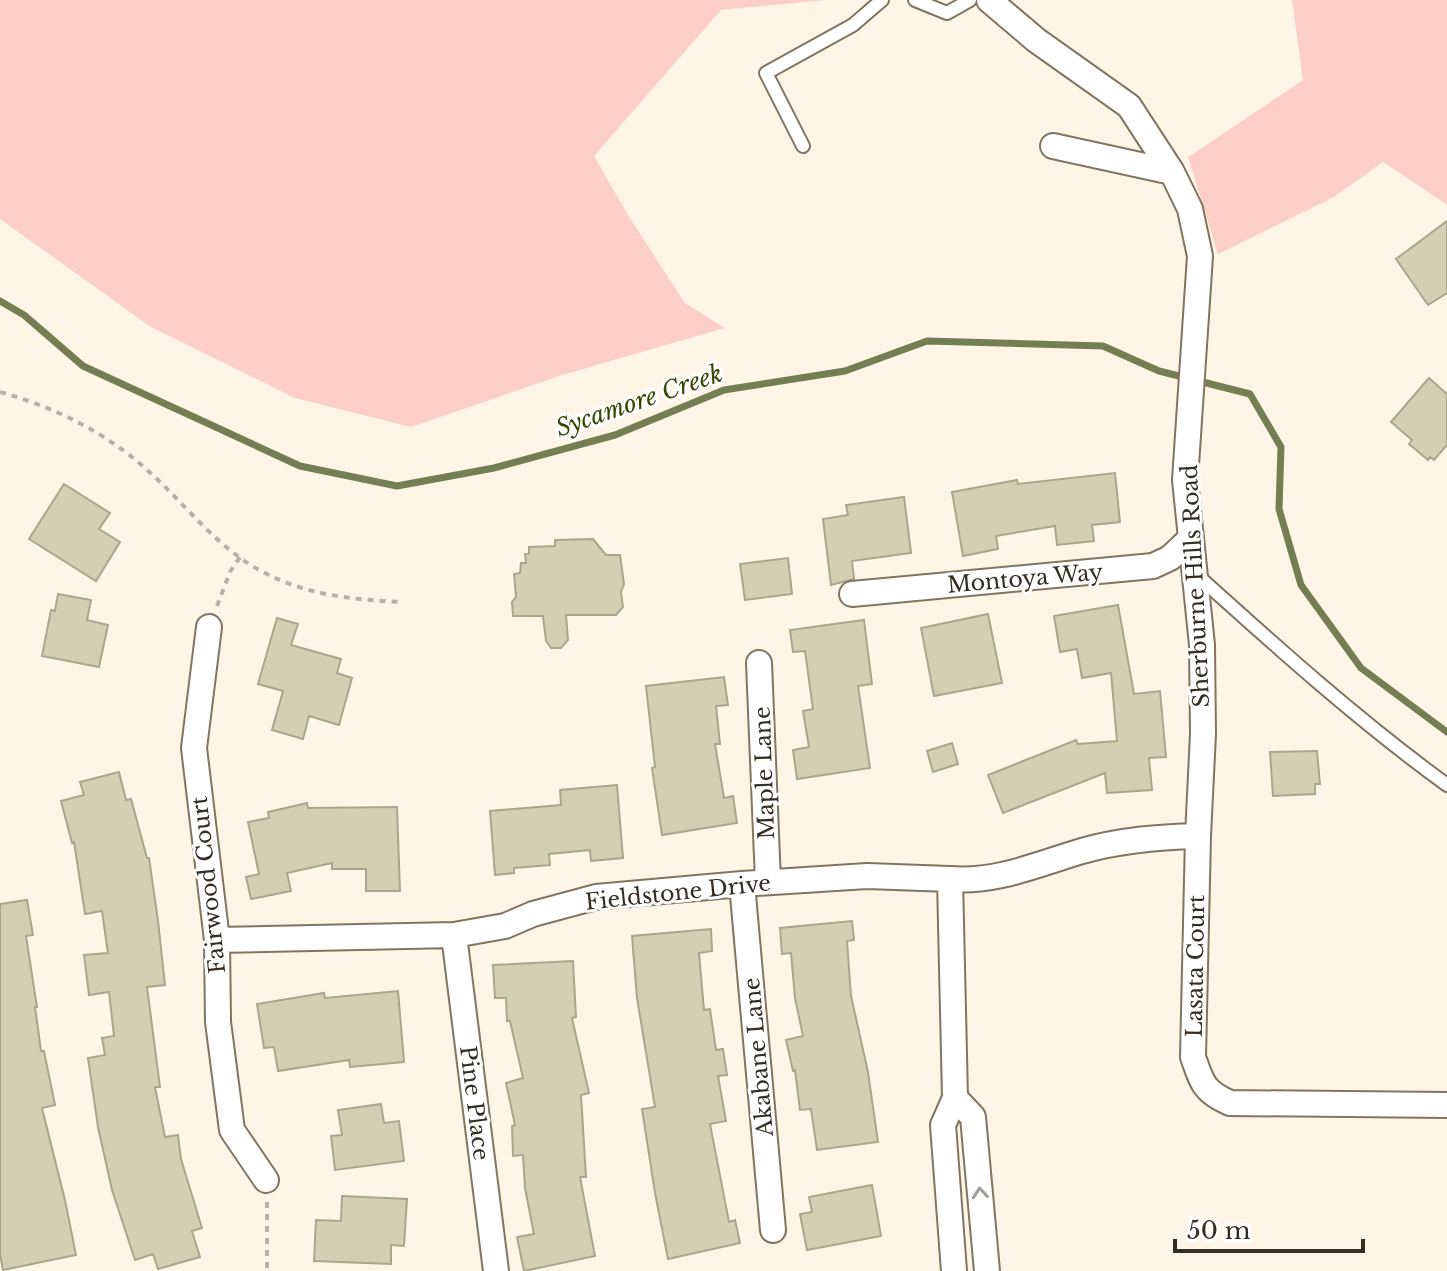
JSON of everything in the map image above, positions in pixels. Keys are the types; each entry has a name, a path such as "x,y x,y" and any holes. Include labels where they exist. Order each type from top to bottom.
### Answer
{"street":[{"name":"Sherburne Hills Road","path":"989,0 1036,40 1129,106 1172,172 1190,209 1200,256 1185,480 1202,645 1203,734 1198,836"},
{"path":"1053,146 1172,172"},
{"name":"Montoya Way","path":"852,594 1153,566 1170,558 1189,540"},
{"name":"Fairwood Court","path":"209,627 194,748 217,940 218,1022 232,1130 266,1180"},
{"name":"Maple Lane","path":"759,663 768,882"},
{"path":"954,1271 943,1125 955,1098 950,879 974,881 1140,838 1198,836"},
{"name":"Lasata Court","path":"1198,836 1193,1057 1202,1083 1214,1096 1230,1103 1447,1105"},
{"name":"Fieldstone Drive","path":"217,940 454,935 505,926 533,914 596,897 867,876 950,879"},
{"name":"Akabane Lane","path":"742,884 773,1230"},
{"name":"Pine Place","path":"454,935 496,1271"},
{"path":"955,1098 973,1117 987,1271"}],"lane":[{"path":"803,146 766,73 853,25 882,0"},
{"path":"915,0 947,13 970,0"},
{"path":"1193,572 1303,671 1393,746 1447,785"}],"path":[{"path":"0,392 29,400 85,423 144,467 218,541 264,573 318,593 358,600 402,602"},
{"path":"209,627 230,572 240,556"},
{"path":"266,1180 267,1271"}],"shaded area":[{"path":"0,0 825,0 721,10 594,156 685,303 725,328 562,375 411,427 295,398 151,327 0,219"},
{"path":"1292,0 1447,0 1447,205 1383,162 1334,197 1218,254 1188,157 1303,80"}],"building":[{"path":"1447,221 1447,293 1428,305 1396,259"},
{"path":"1429,378 1447,394 1447,445 1434,460 1430,457 1428,460 1409,444 1412,440 1391,422"},
{"path":"1115,473 1120,522 1092,525 1094,541 1057,545 1055,526 996,536 998,549 963,556 952,492 1017,480 1018,484"},
{"path":"64,484 110,513 99,529 120,542 96,581 29,539"},
{"path":"904,497 911,553 852,561 854,579 831,585 823,519 848,515 846,505"},
{"path":"593,539 606,555 620,555 623,607 616,615 566,615 568,640 561,648 551,648 546,641 543,616 513,616 512,602 516,597 514,574 520,573 521,563 526,563 525,554 529,554 529,547 555,546 555,540"},
{"path":"788,558 792,594 745,600 740,564"},
{"path":"58,594 91,600 87,620 108,625 99,667 42,656 51,610 55,611"},
{"path":"1118,605 1134,694 1160,691 1166,757 1149,758 1152,790 1107,793 1105,773 1003,813 988,775 1076,740 1078,744 1117,741 1111,673 1082,678 1077,649 1060,652 1054,616"},
{"path":"988,614 1002,683 934,696 921,628"},
{"path":"277,618 298,624 291,645 341,659 337,673 352,678 339,725 309,716 303,739 272,730 283,691 258,684"},
{"path":"864,620 872,684 858,686 870,768 797,779 793,750 809,747 803,711 813,709 805,651 793,652 790,630"},
{"path":"724,677 728,705 716,706 720,744 715,744 724,798 733,796 737,823 662,835 652,768 655,767 646,686"},
{"path":"952,743 958,764 933,772 927,751"},
{"path":"1317,751 1320,784 1315,784 1315,794 1273,796 1270,752"},
{"path":"119,772 126,800 131,799 149,858 158,921 165,985 147,987 160,1087 155,1087 165,1137 178,1135 181,1159 202,1228 192,1231 200,1257 158,1269 153,1254 135,1260 112,1190 98,1127 88,1058 105,1055 102,1038 114,1036 109,992 89,995 84,955 108,953 102,911 85,914 74,842 61,801 84,795 80,782"},
{"path":"617,785 623,858 591,861 590,850 549,854 550,865 514,868 514,873 495,875 490,811 561,805 560,790"},
{"path":"307,803 308,808 397,807 400,891 366,891 366,869 332,869 332,863 287,873 291,891 251,899 246,877 259,874 248,822 269,818 268,812"},
{"path":"27,900 33,935 26,936 41,1051 44,1051 55,1105 42,1108 76,1255 3,1270 0,1254 0,904"},
{"path":"852,921 854,940 847,941 851,996 868,1072 878,1142 817,1150 811,1109 800,1110 795,1070 786,1040 803,1036 795,998 791,953 782,954 780,928"},
{"path":"711,929 712,951 699,953 704,1010 710,1009 716,1050 723,1049 727,1075 718,1076 726,1121 710,1124 729,1222 735,1220 740,1243 668,1259 642,1109 655,1107 637,998 632,936"},
{"path":"573,961 576,1017 572,1018 589,1093 581,1095 586,1177 580,1177 595,1256 524,1271 517,1237 534,1234 525,1188 523,1155 513,1156 512,1126 515,1125 506,1083 523,1078 510,1021 507,1021 506,998 495,998 493,965"},
{"path":"398,991 404,1062 350,1067 349,1060 278,1071 274,1047 264,1048 257,1004 324,993 325,998"},
{"path":"381,1104 384,1123 399,1121 404,1161 335,1170 331,1136 342,1135 338,1110"},
{"path":"872,1185 881,1236 807,1250 800,1214 812,1212 809,1197"},
{"path":"342,1196 407,1199 404,1246 391,1245 391,1264 314,1261 316,1220 341,1221"}],"waterway":[{"name":"Sycamore Creek","path":"0,301 24,315 83,366 300,466 397,486 494,468 615,435 724,390 845,371 927,341 1103,346 1159,371 1250,394 1281,447 1279,509 1301,585 1361,668 1447,732"}]}
